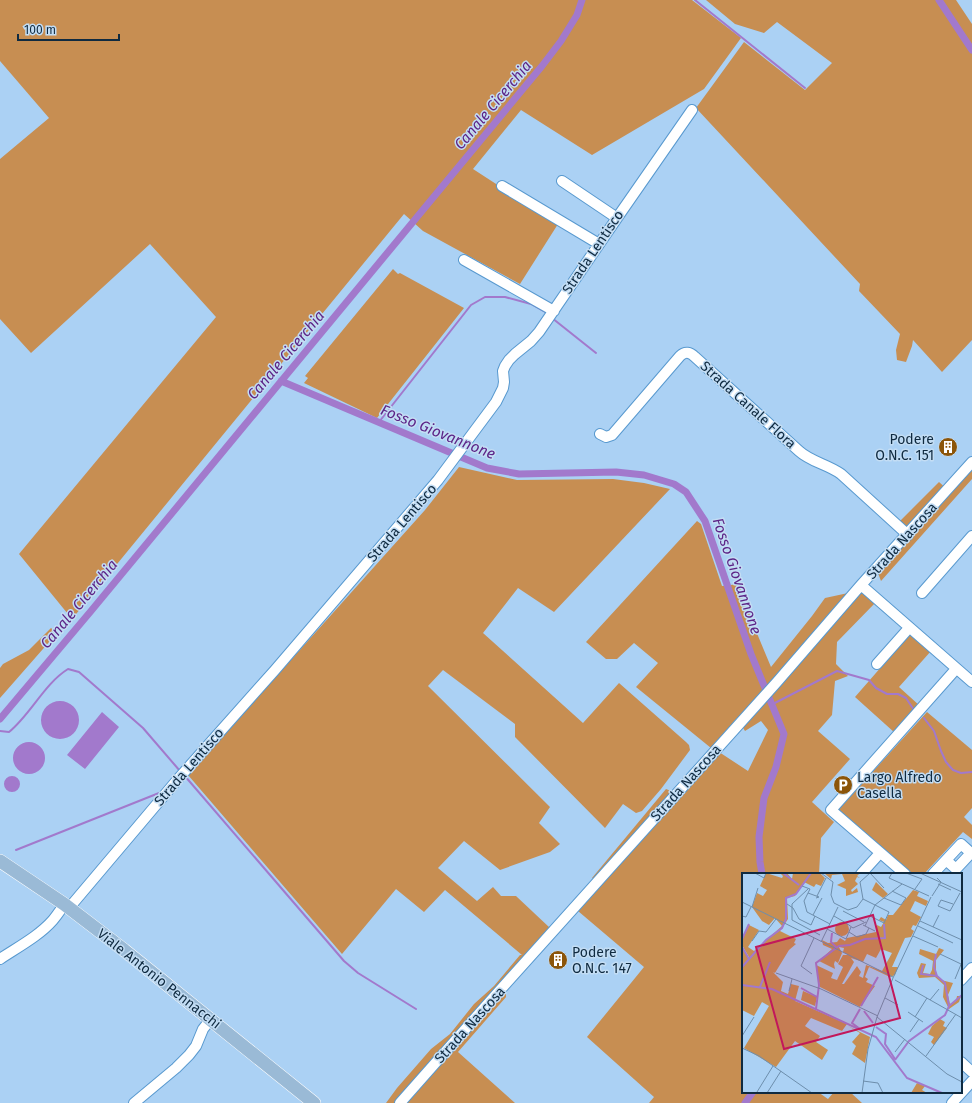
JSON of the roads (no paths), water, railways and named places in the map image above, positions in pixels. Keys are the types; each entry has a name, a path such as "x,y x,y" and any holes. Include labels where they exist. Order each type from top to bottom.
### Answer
{"main road":[{"name":"Viale Antonio Pennacchi","path":"0,861 66,906 124,950 314,1103"}],"street":[{"name":"Strada Lentisco","path":"0,959 32,938 52,921 66,906 293,650 452,463 500,396 503,385 504,368 509,360 531,341 548,320 598,244 692,110"},
{"path":"562,181 617,218"},
{"path":"502,186 598,244"},
{"path":"464,260 554,311"},
{"name":"Strada Canale Flora","path":"600,434 606,437 612,435 680,356 684,353 689,353 799,451 809,459 832,468 841,474 908,535"},
{"name":"Strada Nascosa","path":"400,1103 972,462"},
{"path":"922,593 972,536"},
{"path":"862,585 972,682"},
{"path":"877,664 910,628"},
{"path":"904,873 831,810 956,669"},
{"path":"934,873 946,860 956,869 971,852"},
{"path":"862,873 880,853"},
{"path":"962,979 972,968"},
{"path":"134,1103 189,1055 196,1046 202,1031 210,1019"},
{"path":"962,1063 972,1072"},
{"path":"962,1092 972,1081"},
{"path":"952,1103 961,1093"}],"waterway":[{"name":"Canale Cicerchia","path":"0,719 542,66 561,41 577,15 582,0"},
{"path":"695,0 805,88"},
{"path":"939,0 972,50"},
{"path":"379,422 471,305 485,297 505,297 531,304 547,313"},
{"path":"552,318 596,353"},
{"name":"Fosso Giovannone","path":"281,381 487,468 519,474 616,472 644,475 674,484 686,492 705,521 751,654 784,734 776,767 764,798 759,837 762,873"},
{"path":"0,731 9,732 17,725 59,675 68,669 79,672 143,728 180,771"},
{"path":"771,705 837,671 869,680 876,688 887,694 898,694 906,698 914,710"},
{"path":"924,718 934,731 946,762 953,770 961,773 972,772"},
{"path":"184,775 344,961 358,973 416,1009"},
{"path":"16,850 159,793"},
{"name":"Fosso Giovannone","path":"745,1103 752,1093"}],"place":[{"name":"Podere O.N.C. 151","path":"948,447"},
{"name":"Largo Alfredo Casella","path":"843,785"},
{"name":"Podere O.N.C. 147","path":"558,960"}]}
